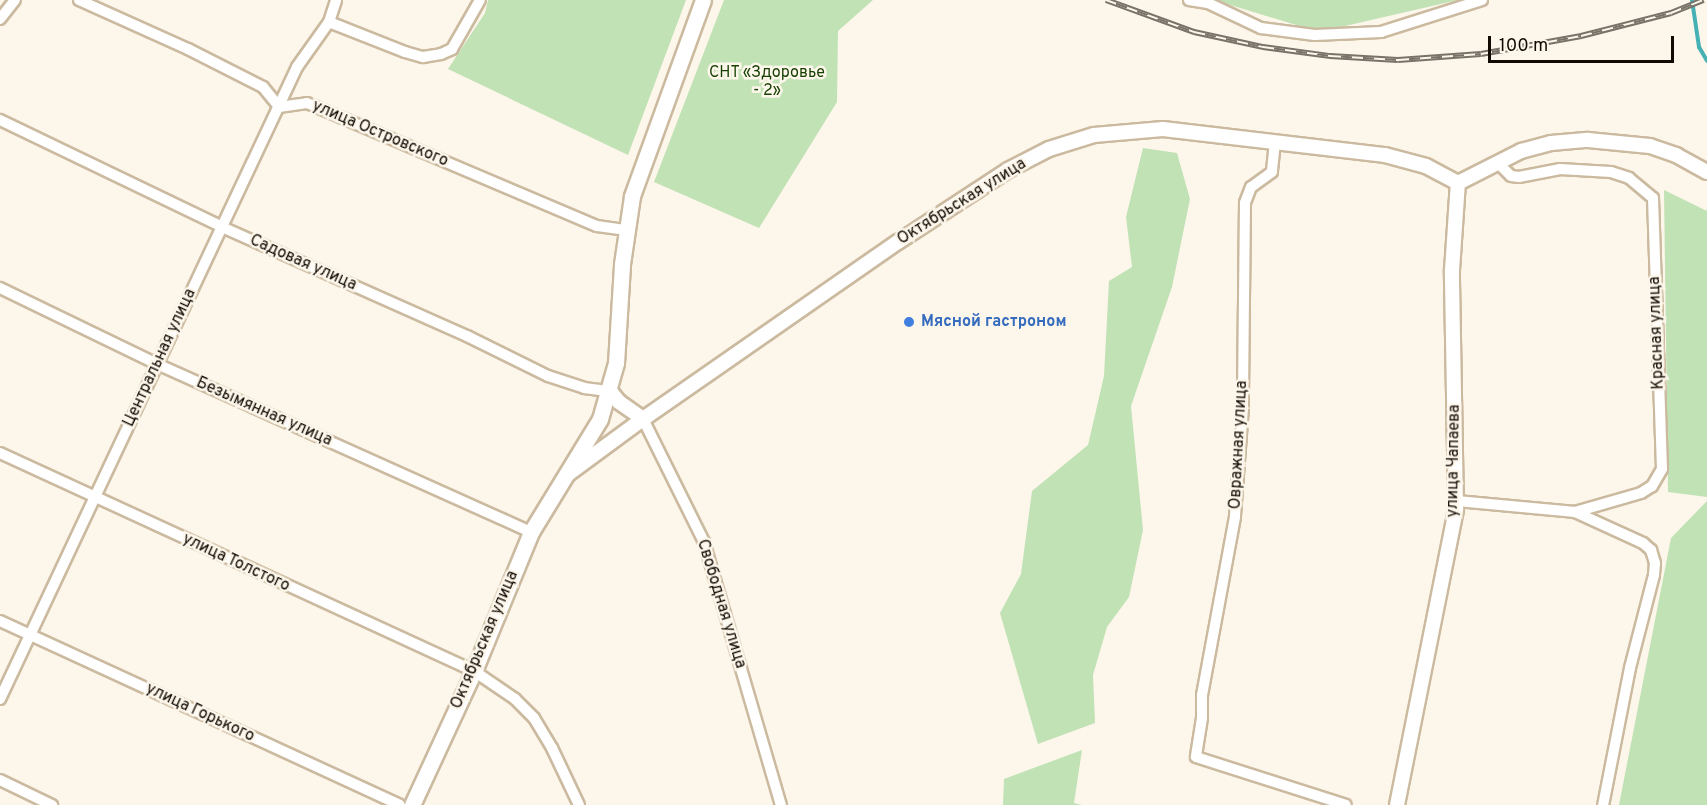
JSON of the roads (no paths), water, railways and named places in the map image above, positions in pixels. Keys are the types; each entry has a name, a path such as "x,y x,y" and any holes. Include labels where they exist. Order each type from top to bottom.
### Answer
{"main road":[{"name":"Октябрьская улица","path":"412,805 474,671 531,532 600,419 610,391 620,332 625,230 642,160 703,0"}],"street":[{"path":"0,19 15,0"},
{"path":"79,0 188,49 263,87 279,106"},
{"name":"Центральная улица","path":"0,699 297,67 328,22 336,0"},
{"path":"328,22 423,57 441,54 452,48 480,0"},
{"path":"1189,0 1208,3 1261,28 1315,35 1381,32 1482,0"},
{"name":"улица Островского","path":"279,106 307,103 597,226 625,230"},
{"name":"Садовая улица","path":"0,120 222,227 467,336 548,376 584,388 610,391"},
{"name":"Октябрьская улица","path":"564,478 643,419 898,242 1008,170 1049,149 1094,135 1128,130 1163,129 1385,155 1426,166 1458,183"},
{"path":"1458,183 1521,151 1551,143 1599,141 1650,146 1676,154 1707,172"},
{"name":"Овражная улица","path":"1275,142 1272,172 1251,187 1245,203 1243,407 1235,517 1202,695 1202,718 1196,757 1346,805"},
{"name":"Красная улица","path":"1498,163 1511,176 1519,177 1560,169 1611,172 1629,178 1653,198 1662,469 1652,486 1641,493 1575,512"},
{"name":"улица Чапаева","path":"1397,805 1457,501 1452,270 1458,183"},
{"name":"Безымянная улица","path":"0,288 157,364 531,532"},
{"name":"Свободная улица","path":"610,391 619,402 643,419 704,542 781,805"},
{"name":"улица Толстого","path":"0,453 474,671 515,699 534,718 552,747 579,805"},
{"path":"1457,501 1575,512 1643,543 1651,550 1655,563 1654,575 1630,668 1604,805"},
{"name":"улица Горького","path":"0,621 400,805"},
{"path":"0,780 52,805"}],"waterway":[{"path":"1692,0 1699,47 1707,61"}],"railway":[{"path":"1106,0 1194,32 1263,47 1330,56 1398,60 1481,54 1581,36 1671,13 1704,0"}],"place":[{"name":"Мясной гастроном","path":"909,322"}],"park label":[{"name":"СНТ «Здоровье - 2»","path":"767,82"}]}
